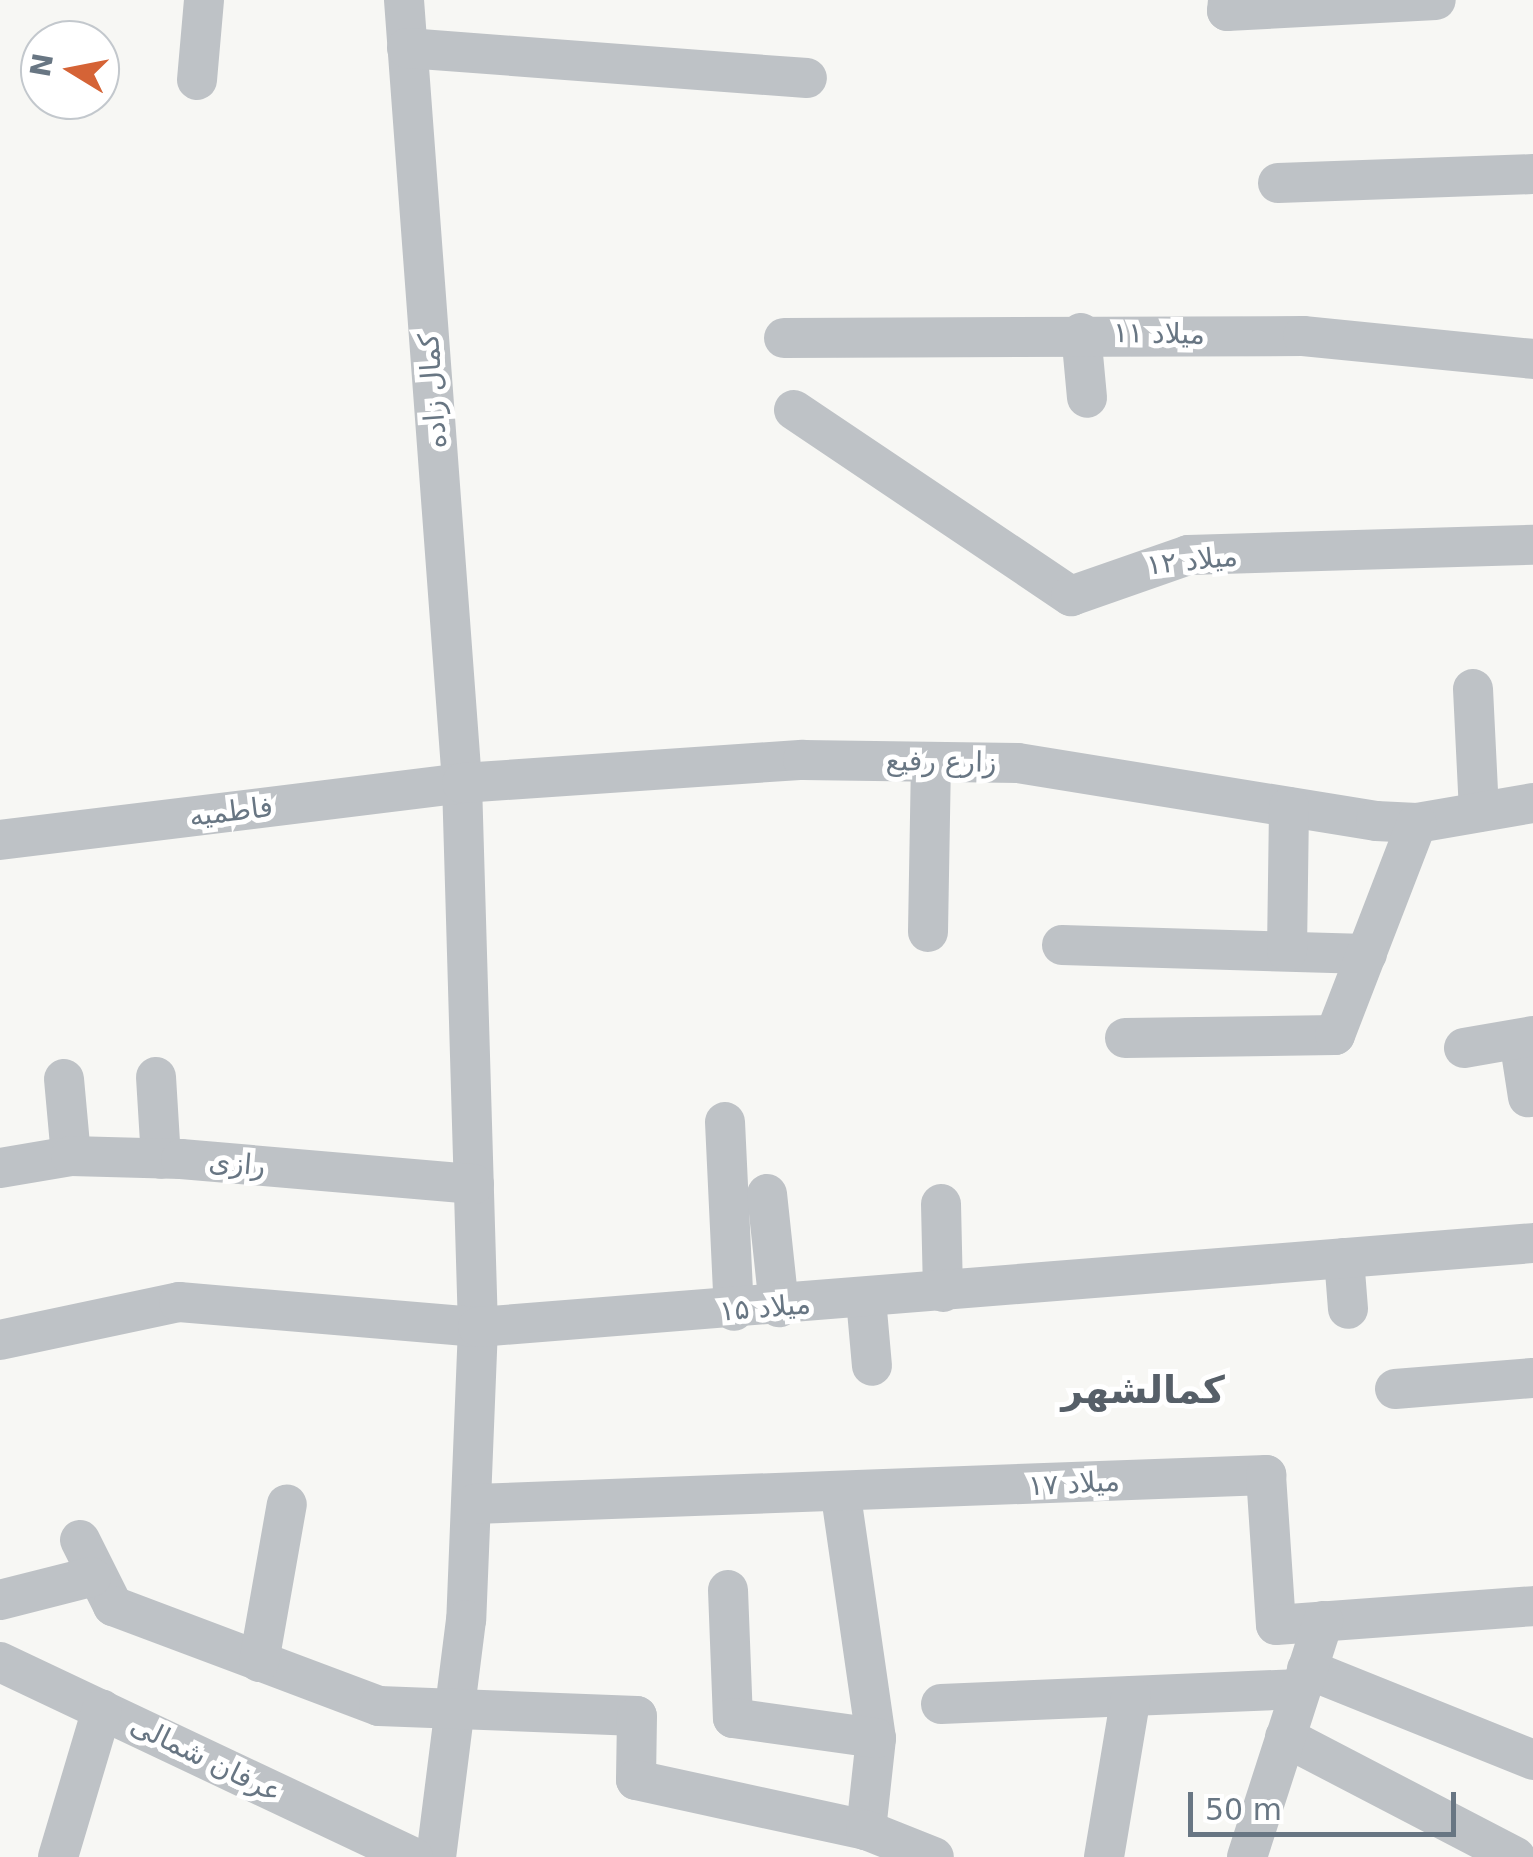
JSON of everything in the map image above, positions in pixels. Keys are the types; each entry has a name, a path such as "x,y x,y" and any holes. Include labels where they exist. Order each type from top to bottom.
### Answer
{"street":[{"path":"198,80 204,0"},
{"name":"کمال زاده","path":"404,0 462,783 478,1327 474,1504 457,1711 436,1857"},
{"path":"1227,5 1436,0"},
{"path":"408,48 807,78"},
{"path":"1278,182 1533,174"},
{"path":"1081,333 1088,398"},
{"name":"میلاد ۱۱","path":"784,338 1081,333 1304,336 1533,359"},
{"name":"میلاد ۱۲","path":"794,410 1071,596 1188,556 1533,544"},
{"path":"1473,689 1479,812"},
{"name":"زارع رفیع","path":"462,783 803,760 1018,763 1288,807 1417,823 1533,803"},
{"path":"928,932 932,762"},
{"name":"فاطمیه","path":"0,840 462,783"},
{"path":"1287,951 1288,807"},
{"path":"1124,1038 1336,1035 1417,823"},
{"path":"1062,945 1367,954"},
{"path":"1464,1048 1526,1038 1528,1097"},
{"path":"156,1077 161,1159"},
{"path":"64,1079 71,1156"},
{"path":"725,1122 734,1311"},
{"name":"رازی","path":"0,1168 71,1156 161,1159 474,1184"},
{"path":"767,1194 779,1307"},
{"path":"940,1204 943,1292"},
{"name":"میلاد ۱۵","path":"0,1340 179,1302 478,1327 734,1311 1533,1243"},
{"path":"1344,1258 1348,1310"},
{"path":"866,1299 872,1366"},
{"path":"1395,1389 1533,1378"},
{"name":"میلاد ۱۷","path":"474,1504 841,1496 1266,1474 1276,1624 1533,1606"},
{"path":"841,1496 876,1738 866,1830"},
{"path":"260,1662 287,1504"},
{"path":"0,1600 85,1558 113,1606 378,1706 638,1716 636,1780 866,1830 934,1857"},
{"path":"728,1590 733,1718 876,1738"},
{"path":"1246,1857 1323,1621"},
{"name":"عرفان شمالی","path":"0,1662 412,1857"},
{"path":"941,1704 1131,1696 1304,1679 1533,1760"},
{"path":"1104,1857 1131,1696"},
{"path":"58,1857 102,1709"},
{"path":"1286,1737 1516,1857"}],"district":[{"name":"کمالشهر","path":"1143,1391"}]}
